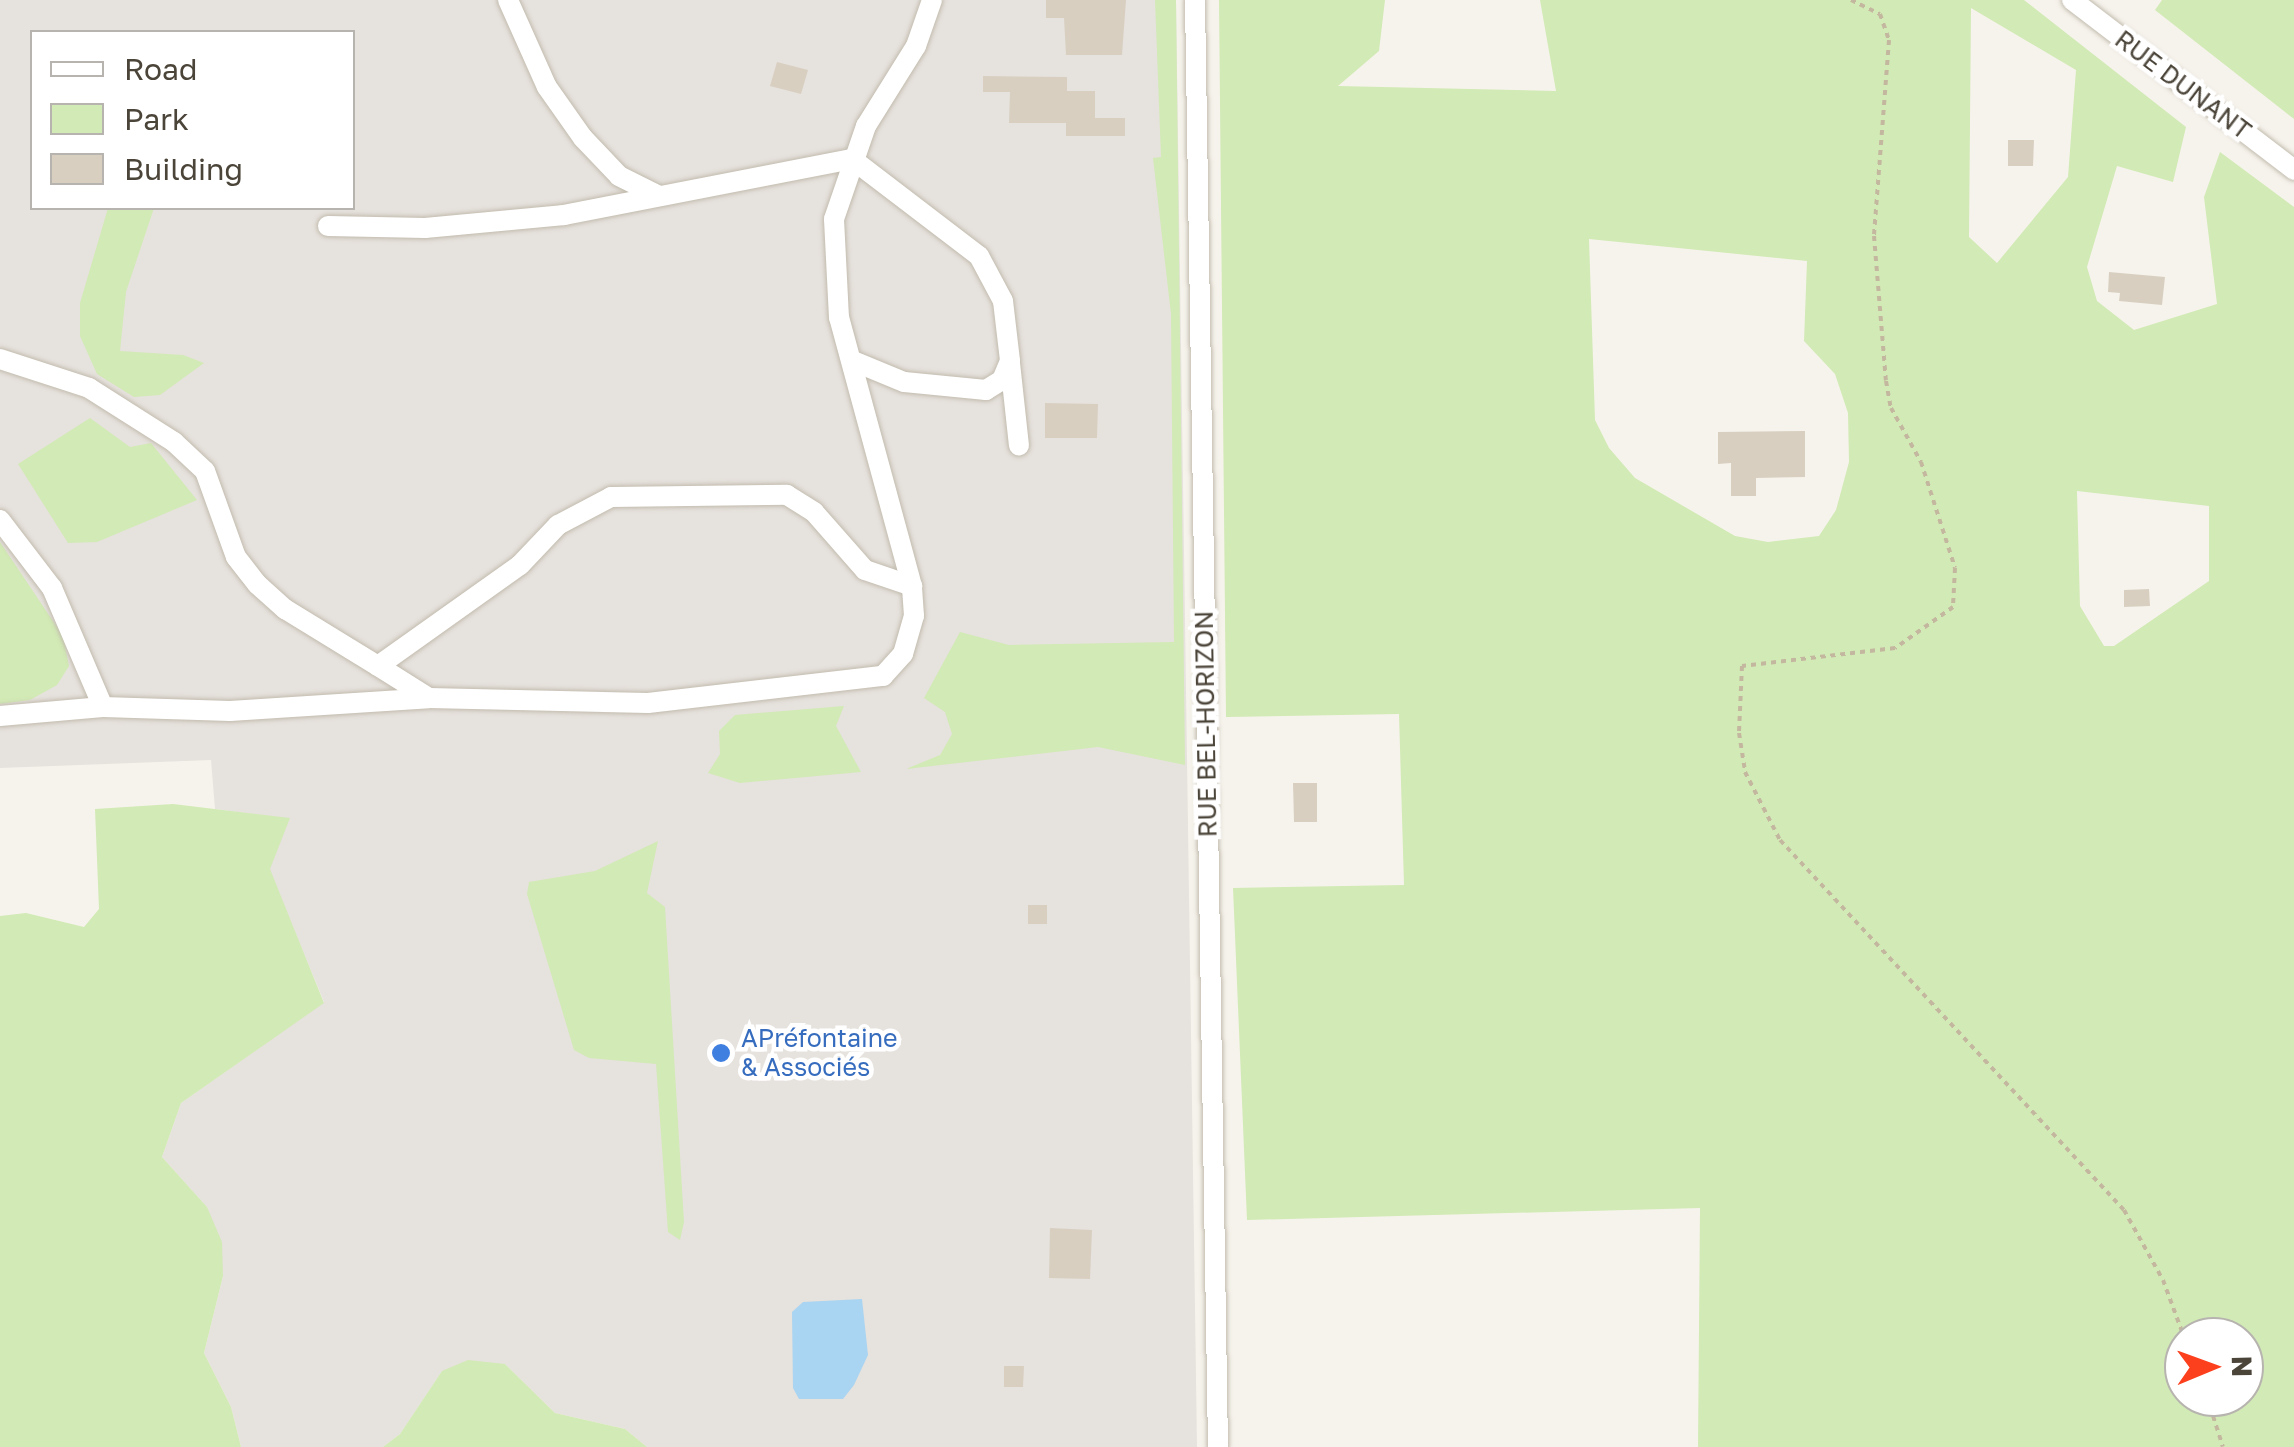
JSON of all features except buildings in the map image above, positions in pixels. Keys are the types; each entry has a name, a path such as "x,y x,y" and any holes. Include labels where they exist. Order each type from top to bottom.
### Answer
{"street":[{"path":"508,0 546,87 583,138 619,176 657,195"},
{"path":"0,716 103,708 230,711 428,698 648,703 852,684 883,676 904,654 914,616 912,586 853,361 838,318 831,259 834,219 852,160 916,46 932,0"},
{"name":"RUE BEL-HORIZON","path":"1195,0 1218,1447"},
{"name":"RUE DUNANT","path":"2072,0 2294,170"},
{"path":"328,226 425,228 564,215 852,160 979,256 1003,301 1020,446"},
{"path":"0,360 89,388 174,442 205,471 236,557 258,584 284,609 428,698"},
{"path":"853,361 904,382 986,390 1002,380 1010,361"},
{"path":"378,666 493,586 558,525 611,497 787,495 814,512 865,570 912,586"},
{"path":"0,520 52,588 103,708"}],"path":[{"path":"1851,0 1880,14 1889,40 1874,236 1886,381 1955,568 1954,607 1895,648 1742,666 1739,733 1745,772 1780,840 2124,1210 2163,1280 2177,1317"},
{"path":"2213,1417 2223,1447"}],"shaded area":[{"path":"0,0 1176,0 1197,1447 647,1447 625,1429 555,1413 505,1364 442,1371 400,1434 383,1447 241,1447 231,1407 204,1353 223,1276 207,1207 162,1157 181,1103 324,1002 269,869 289,819 215,809 211,760 0,768"}],"green space":[{"path":"1155,0 1176,0 1185,765 1098,747 906,769 940,755 952,734 945,712 924,698 960,632 1009,645 1174,642 1171,314 1153,158 1161,157"},
{"path":"1219,0 1385,0 1379,51 1338,86 1556,91 1540,0 2024,0 2186,127 2173,182 2117,166 2087,267 2097,301 2134,330 2217,304 2204,197 2220,152 2294,207 2294,1447 1698,1447 1700,1208 1247,1220 1233,888 1404,885 1399,714 1226,717","holes":["1971,8 2076,70 2068,177 1997,263 1969,237","1589,239 1807,261 1804,341 1835,374 1848,413 1849,462 1836,510 1819,536 1768,542 1735,536 1635,478 1609,448 1595,420","2077,491 2209,506 2209,581 2114,646 2104,646 2080,606"]},
{"path":"2162,0 2294,0 2294,119 2155,10"},
{"path":"107,210 153,210 126,292 120,351 183,355 204,363 160,395 134,397 97,374 80,336 80,303"},
{"path":"90,418 130,447 151,443 197,500 97,542 68,543 18,464"},
{"path":"0,542 63,636 69,666 57,685 30,700 0,704"},
{"path":"844,706 836,726 861,772 740,783 708,773 720,754 719,731 735,715"},
{"path":"173,804 290,818 270,869 324,1003 181,1103 162,1157 207,1207 222,1242 223,1276 204,1353 231,1407 241,1447 0,1447 0,916 26,913 84,927 99,909 95,809"},
{"path":"658,841 647,893 665,907 684,1222 680,1240 668,1232 656,1064 589,1058 574,1050 527,894 529,882 595,871"},
{"path":"468,1360 505,1364 555,1413 625,1429 647,1447 383,1447 400,1434 442,1371"}],"water":[{"path":"862,1299 868,1355 854,1385 843,1399 799,1399 793,1388 792,1312 803,1302"}],"place":[{"name":"APréfontaine & Associés","path":"721,1053"}]}
